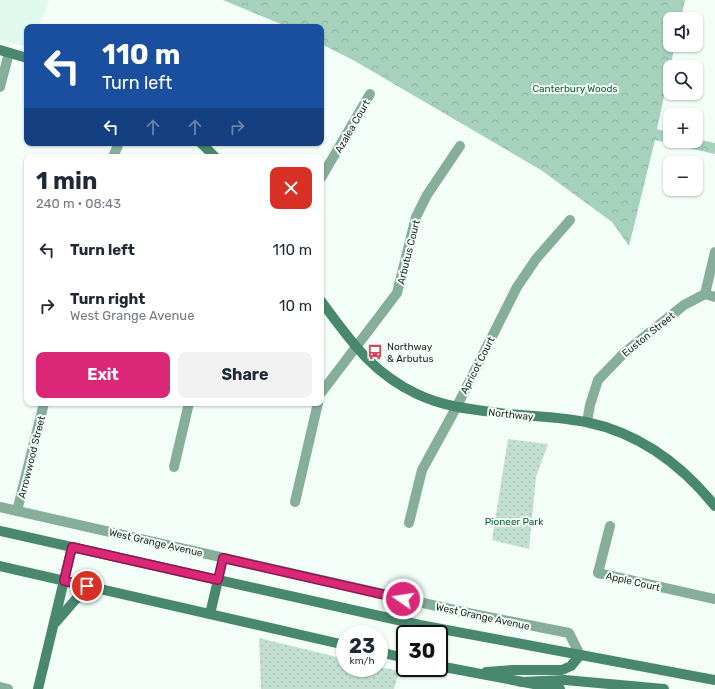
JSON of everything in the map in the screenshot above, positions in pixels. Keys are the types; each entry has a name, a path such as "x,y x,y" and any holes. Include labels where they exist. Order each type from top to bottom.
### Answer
{"street":[{"path":"0,87 5,51 24,57"},
{"name":"Azalea Court","path":"324,173 370,94"},
{"path":"204,146 211,154"},
{"name":"Arbutus Court","path":"324,389 397,293 416,217 427,195 460,146"},
{"name":"Apricot Court","path":"408,523 422,470 456,408 517,286 536,259 570,220"},
{"name":"Euston Street","path":"587,422 590,405 598,380 624,353 684,305 710,296 715,252"},
{"name":"Northway","path":"324,305 356,349 380,371 417,394 456,408 587,422 622,434 663,455 698,484 715,506"},
{"name":"Arrowwood Street","path":"17,511 43,406"},
{"path":"174,467 188,406"},
{"path":"295,502 317,406"},
{"name":"West Grange Avenue","path":"0,507 463,612 569,633 580,655"},
{"name":"Apple Court","path":"610,526 598,573 715,599"},
{"name":"West Grange Avenue","path":"0,531 218,580 403,625"},
{"path":"38,689 72,547"},
{"path":"210,614 223,558"},
{"path":"0,566 336,643"},
{"path":"54,625 76,599 98,588"},
{"name":"West Grange Avenue","path":"448,634 580,655 715,680"},
{"path":"472,673 512,670 562,670 571,666 580,655"},
{"path":"448,668 560,689"},
{"path":"507,679 537,689"},
{"path":"521,682 565,680 664,689"},
{"path":"0,687 8,689"}],"shaded area":[{"path":"0,0 49,0 40,24 24,24 24,46 0,40"}],"green space":[{"name":"Canterbury Woods","path":"223,0 685,0 682,12 663,12 663,52 674,52 672,60 663,60 663,100 657,129 663,131 663,142 655,140 629,246 612,222 541,170 353,60 324,46 324,24 281,24"},
{"name":"Canterbury Woods","path":"703,140 715,143 715,154 689,148 703,148"},
{"name":"Pioneer Park","path":"508,439 548,444 536,477 529,549 492,540"},
{"path":"259,638 336,657 336,677 388,677 388,669 396,671 396,677 398,677 394,689 261,689"}],"place":[{"name":"Northway & Arbutus","path":"375,352"}],"route":[{"path":"87,586 64,581 72,547 218,580 223,558 403,599"}]}
